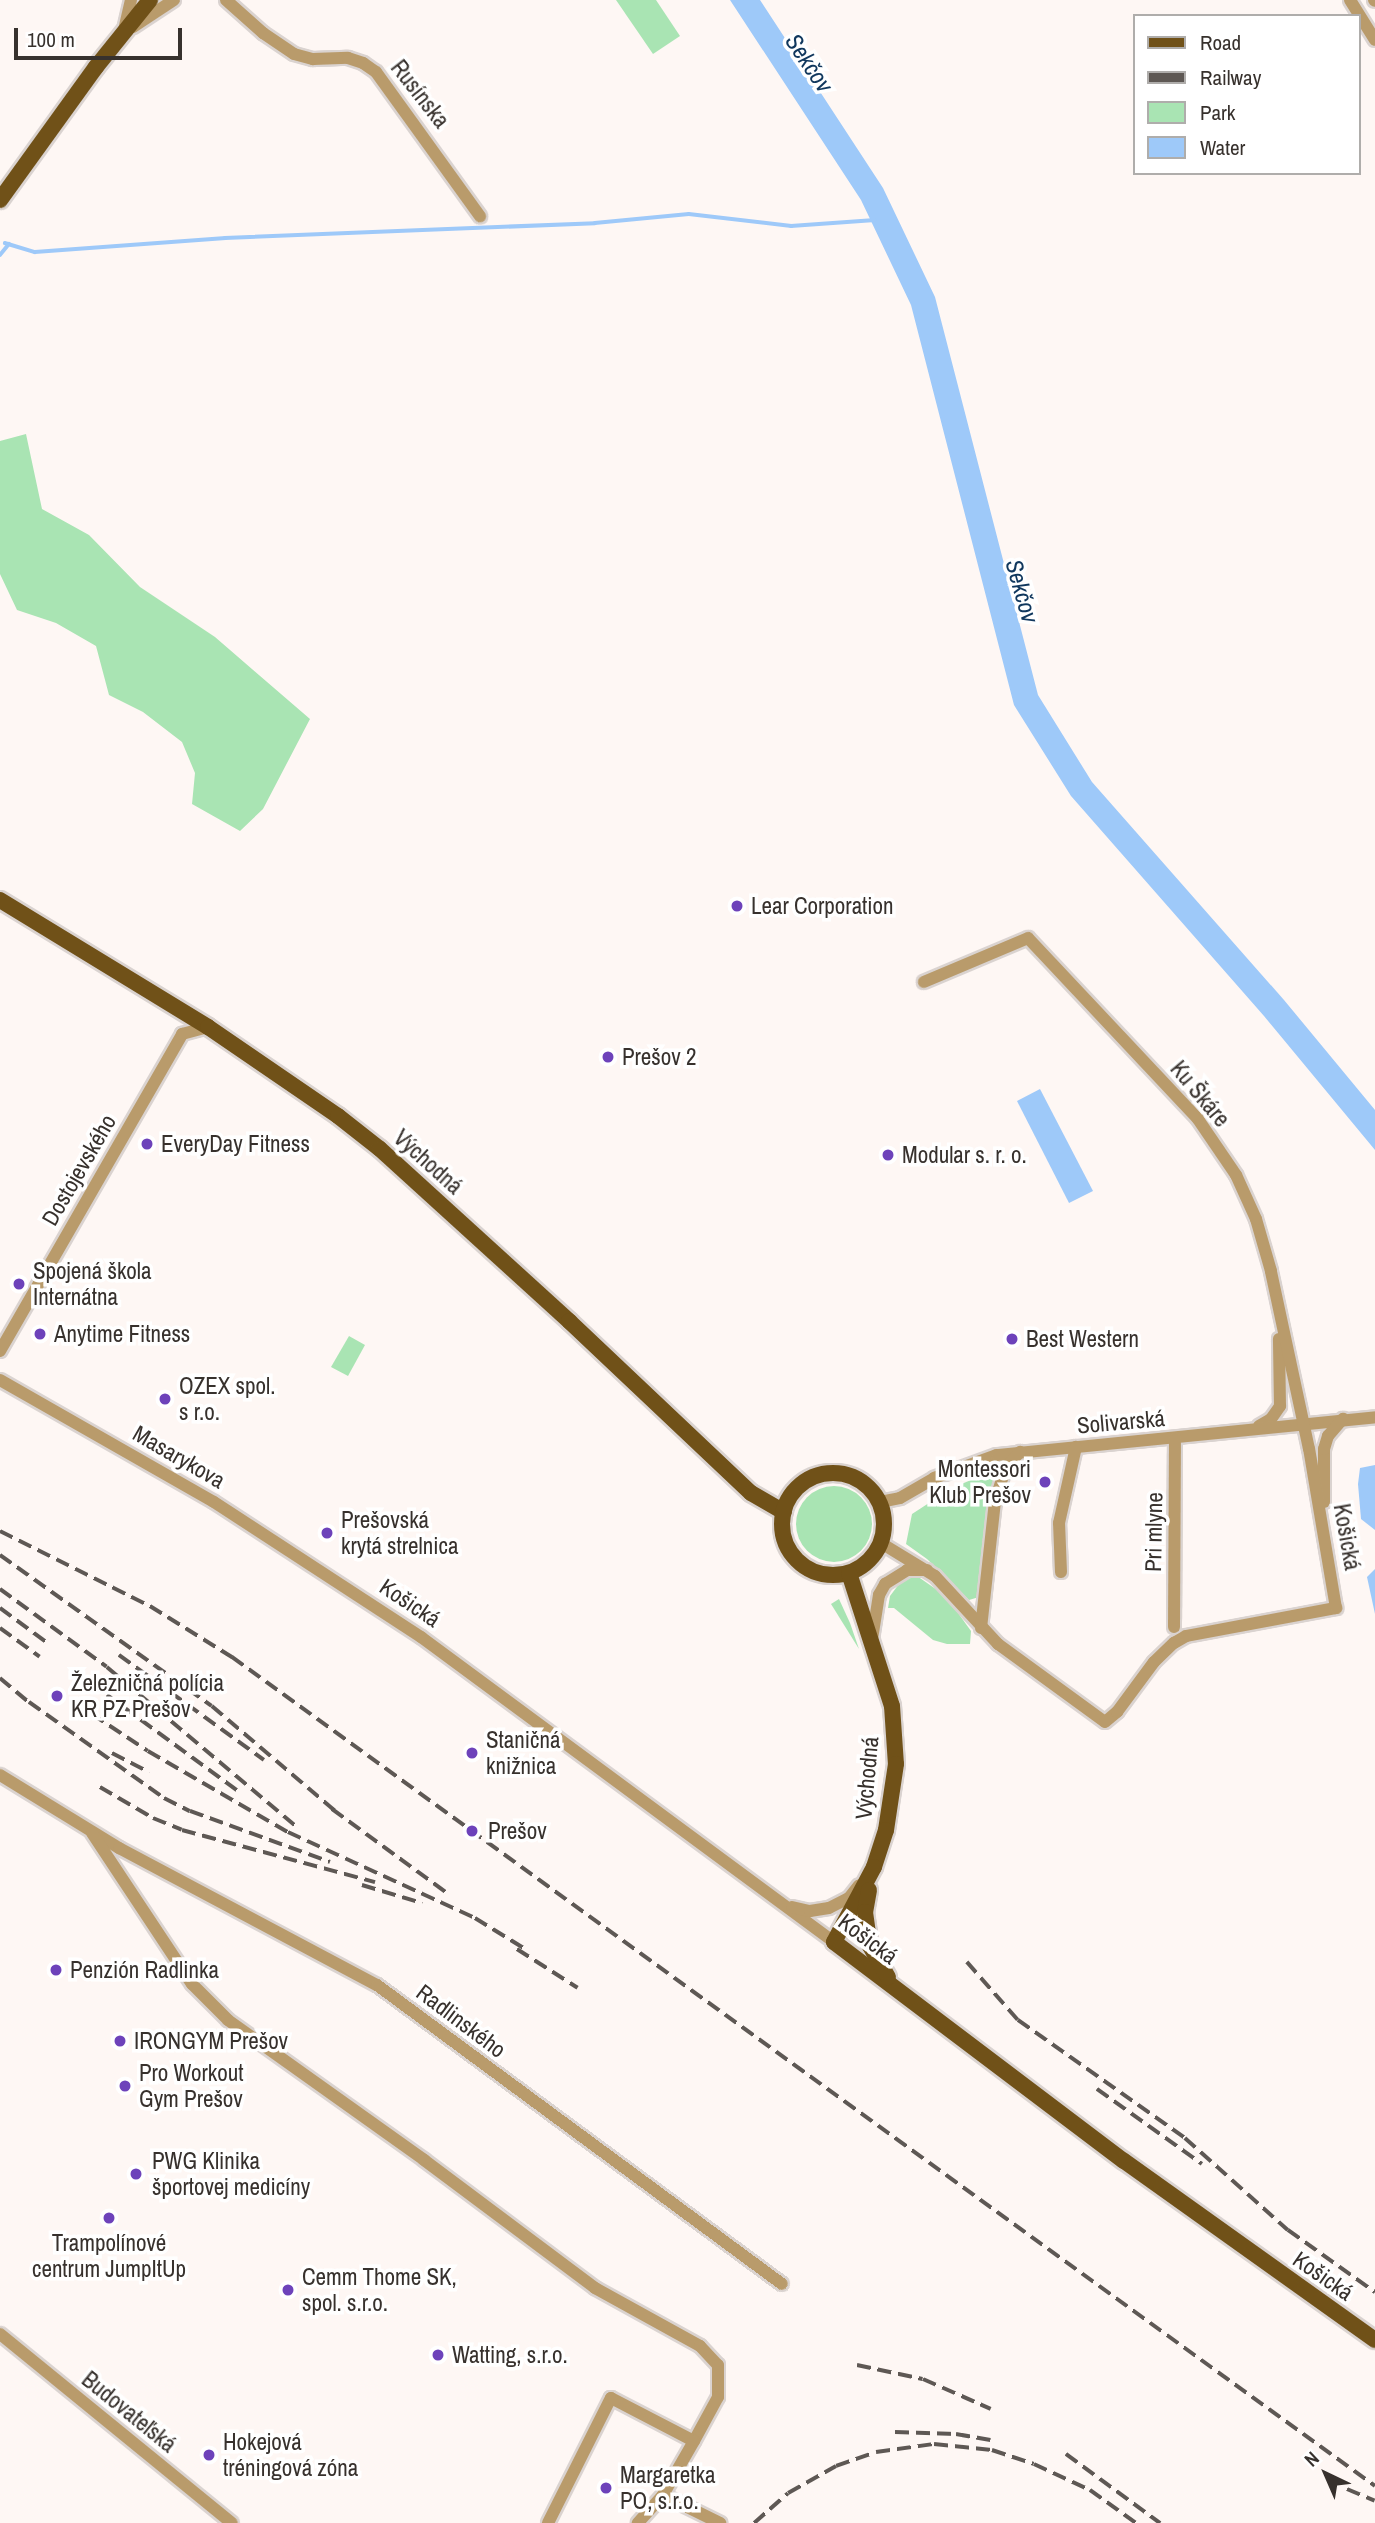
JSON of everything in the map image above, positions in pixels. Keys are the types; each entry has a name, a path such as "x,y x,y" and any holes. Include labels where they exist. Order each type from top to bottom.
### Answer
{"main road":[{"path":"0,200 150,0"},
{"name":"Východná","path":"0,900 208,1027 327,1108 380,1149 751,1493 784,1512"},
{"path":"831,1473 860,1480 880,1502 884,1522 881,1543 862,1566 849,1573 817,1573 803,1565 785,1541 784,1512 790,1497 801,1485 815,1476 831,1473"},
{"name":"Východná","path":"834,1942 874,1867 893,1797 896,1751 892,1706 849,1573"},
{"path":"874,1867 864,1912 868,1938 875,1957 895,1988"},
{"name":"Košická","path":"834,1942 1124,2161 1375,2340"}],"street":[{"path":"124,33 131,0"},
{"path":"124,33 174,0"},
{"path":"211,0 230,2"},
{"name":"Rusínska","path":"230,2 263,33 294,54 313,59 348,58 376,72 480,216"},
{"path":"1361,18 1375,40"},
{"name":"Ku Škáre","path":"924,982 1028,938 1198,1119 1236,1175 1256,1219 1276,1293 1302,1424"},
{"path":"176,1007 182,1034 208,1027"},
{"name":"Dostojevského","path":"0,1350 182,1034"},
{"path":"1251,1429 1271,1419 1280,1406 1282,1384 1276,1293"},
{"name":"Masarykova","path":"0,1380 214,1502 332,1577"},
{"name":"Solivarská","path":"880,1502 900,1498 968,1464 1020,1452 1375,1417"},
{"path":"1325,1541 1324,1449 1328,1436 1343,1419"},
{"name":"Košická","path":"981,1628 998,1644 1105,1722 1117,1712 1154,1662 1174,1643 1186,1636 1336,1608 1302,1424"},
{"name":"Pri mlyne","path":"1174,1627 1175,1438"},
{"path":"1061,1572 1059,1523 1076,1447"},
{"path":"981,1628 995,1502 1006,1467 1020,1452"},
{"path":"881,1543 927,1570 981,1628"},
{"path":"872,1640 879,1595 885,1584 907,1570 927,1570"},
{"name":"Košická","path":"332,1577 521,1709 834,1942"},
{"name":"Radlinského","path":"0,1775 199,1892 301,1942 377,1985 782,2284"},
{"name":"Radlinského","path":"90,1830 192,1984 228,2020 424,2160 584,2280 700,2346 718,2365 718,2397 694,2441"},
{"path":"785,1905 810,1912 829,1908 849,1898 874,1867"},
{"name":"Budovateľská","path":"0,2334 232,2523"},
{"path":"548,2523 611,2398 694,2441 663,2495 638,2523"},
{"path":"663,2495 720,2523"}],"green space":[{"path":"616,0 656,0 680,36 653,54"},
{"path":"26,434 42,509 89,535 140,587 215,637 310,719 263,809 240,831 192,804 195,773 182,742 143,712 109,695 96,646 56,623 17,610 0,574 0,441"},
{"path":"349,1336 365,1345 348,1376 331,1367"},
{"path":"990,1472 995,1474 985,1524 984,1584 979,1597 969,1600 927,1559 906,1544 912,1514 952,1488"},
{"path":"834,1486 848,1489 861,1497 869,1510 872,1524 869,1538 861,1551 848,1559 834,1562 820,1559 807,1551 799,1538 796,1524 799,1510 807,1497 820,1489"},
{"path":"917,1576 940,1592 953,1606 971,1631 970,1644 947,1644 933,1640 894,1608 888,1608 890,1596 899,1584 897,1581"},
{"path":"839,1599 850,1623 859,1649 831,1604"}],"water":[{"path":"730,0 760,0 883,188 935,297 1038,695 1092,782 1284,1000 1375,1110 1375,1150 1264,1016 1071,796 1014,705 911,305 861,200"},
{"path":"1040,1089 1093,1191 1069,1203 1017,1101"},
{"path":"1375,1465 1375,1530 1361,1519 1358,1484 1360,1468"},
{"path":"1375,1569 1375,1614 1367,1577"}],"waterway":[{"path":"5,243 35,252 225,238 595,223 689,214 791,226 875,220"},
{"path":"0,255 9,244"}],"railway":[{"path":"0,1531 150,1606 232,1657 1375,2486"},
{"path":"0,1555 212,1706 339,1814"},
{"path":"0,1589 107,1667 297,1827"},
{"path":"0,1608 49,1644"},
{"path":"0,1628 40,1657"},
{"path":"119,1655 264,1760"},
{"path":"0,1678 29,1702 164,1798 190,1811 330,1862"},
{"path":"107,1695 237,1790"},
{"path":"92,1714 148,1751 288,1832 475,1918 527,1950"},
{"path":"112,1753 149,1772"},
{"path":"100,1787 153,1818 182,1830 375,1882"},
{"path":"332,1809 446,1892"},
{"path":"362,1885 422,1903"},
{"path":"517,1949 578,1988"},
{"path":"967,1962 1018,2020 1185,2138 1288,2230 1375,2292"},
{"path":"1097,2089 1202,2164"},
{"path":"857,2365 923,2379 991,2409"},
{"path":"895,2432 956,2434 990,2440"},
{"path":"754,2523 788,2493 836,2466 876,2452 934,2444 992,2450 1034,2464 1090,2490 1136,2523"},
{"path":"1066,2454 1160,2523"},
{"path":"1347,2489 1375,2501"}],"place":[{"name":"Lear Corporation","path":"737,906"},
{"name":"Prešov 2","path":"608,1057"},
{"name":"EveryDay Fitness","path":"147,1144"},
{"name":"Modular s. r. o.","path":"888,1155"},
{"name":"Spojená škola Internátna","path":"19,1284"},
{"name":"Anytime Fitness","path":"40,1334"},
{"name":"Best Western","path":"1012,1339"},
{"name":"OZEX spol. s r.o.","path":"165,1399"},
{"name":"Montessori Klub Prešov","path":"1045,1482"},
{"name":"Prešovská krytá strelnica","path":"327,1533"},
{"name":"Železničná polícia KR PZ Prešov","path":"57,1696"},
{"name":"Staničná knižnica","path":"472,1753"},
{"name":"Prešov","path":"472,1831"},
{"name":"Penzión Radlinka","path":"56,1970"},
{"name":"IRONGYM Prešov","path":"120,2041"},
{"name":"Pro Workout Gym Prešov","path":"125,2086"},
{"name":"PWG Klinika športovej medicíny","path":"136,2174"},
{"name":"Trampolínové centrum JumpItUp","path":"109,2218"},
{"name":"Cemm Thome SK, spol. s.r.o.","path":"288,2290"},
{"name":"Watting, s.r.o.","path":"438,2355"},
{"name":"Hokejová tréningová zóna","path":"209,2455"},
{"name":"Margaretka PO, s.r.o.","path":"606,2488"}],"water label":[{"name":"Sekčov","path":"809,63"},
{"name":"Sekčov","path":"1022,591"}]}
